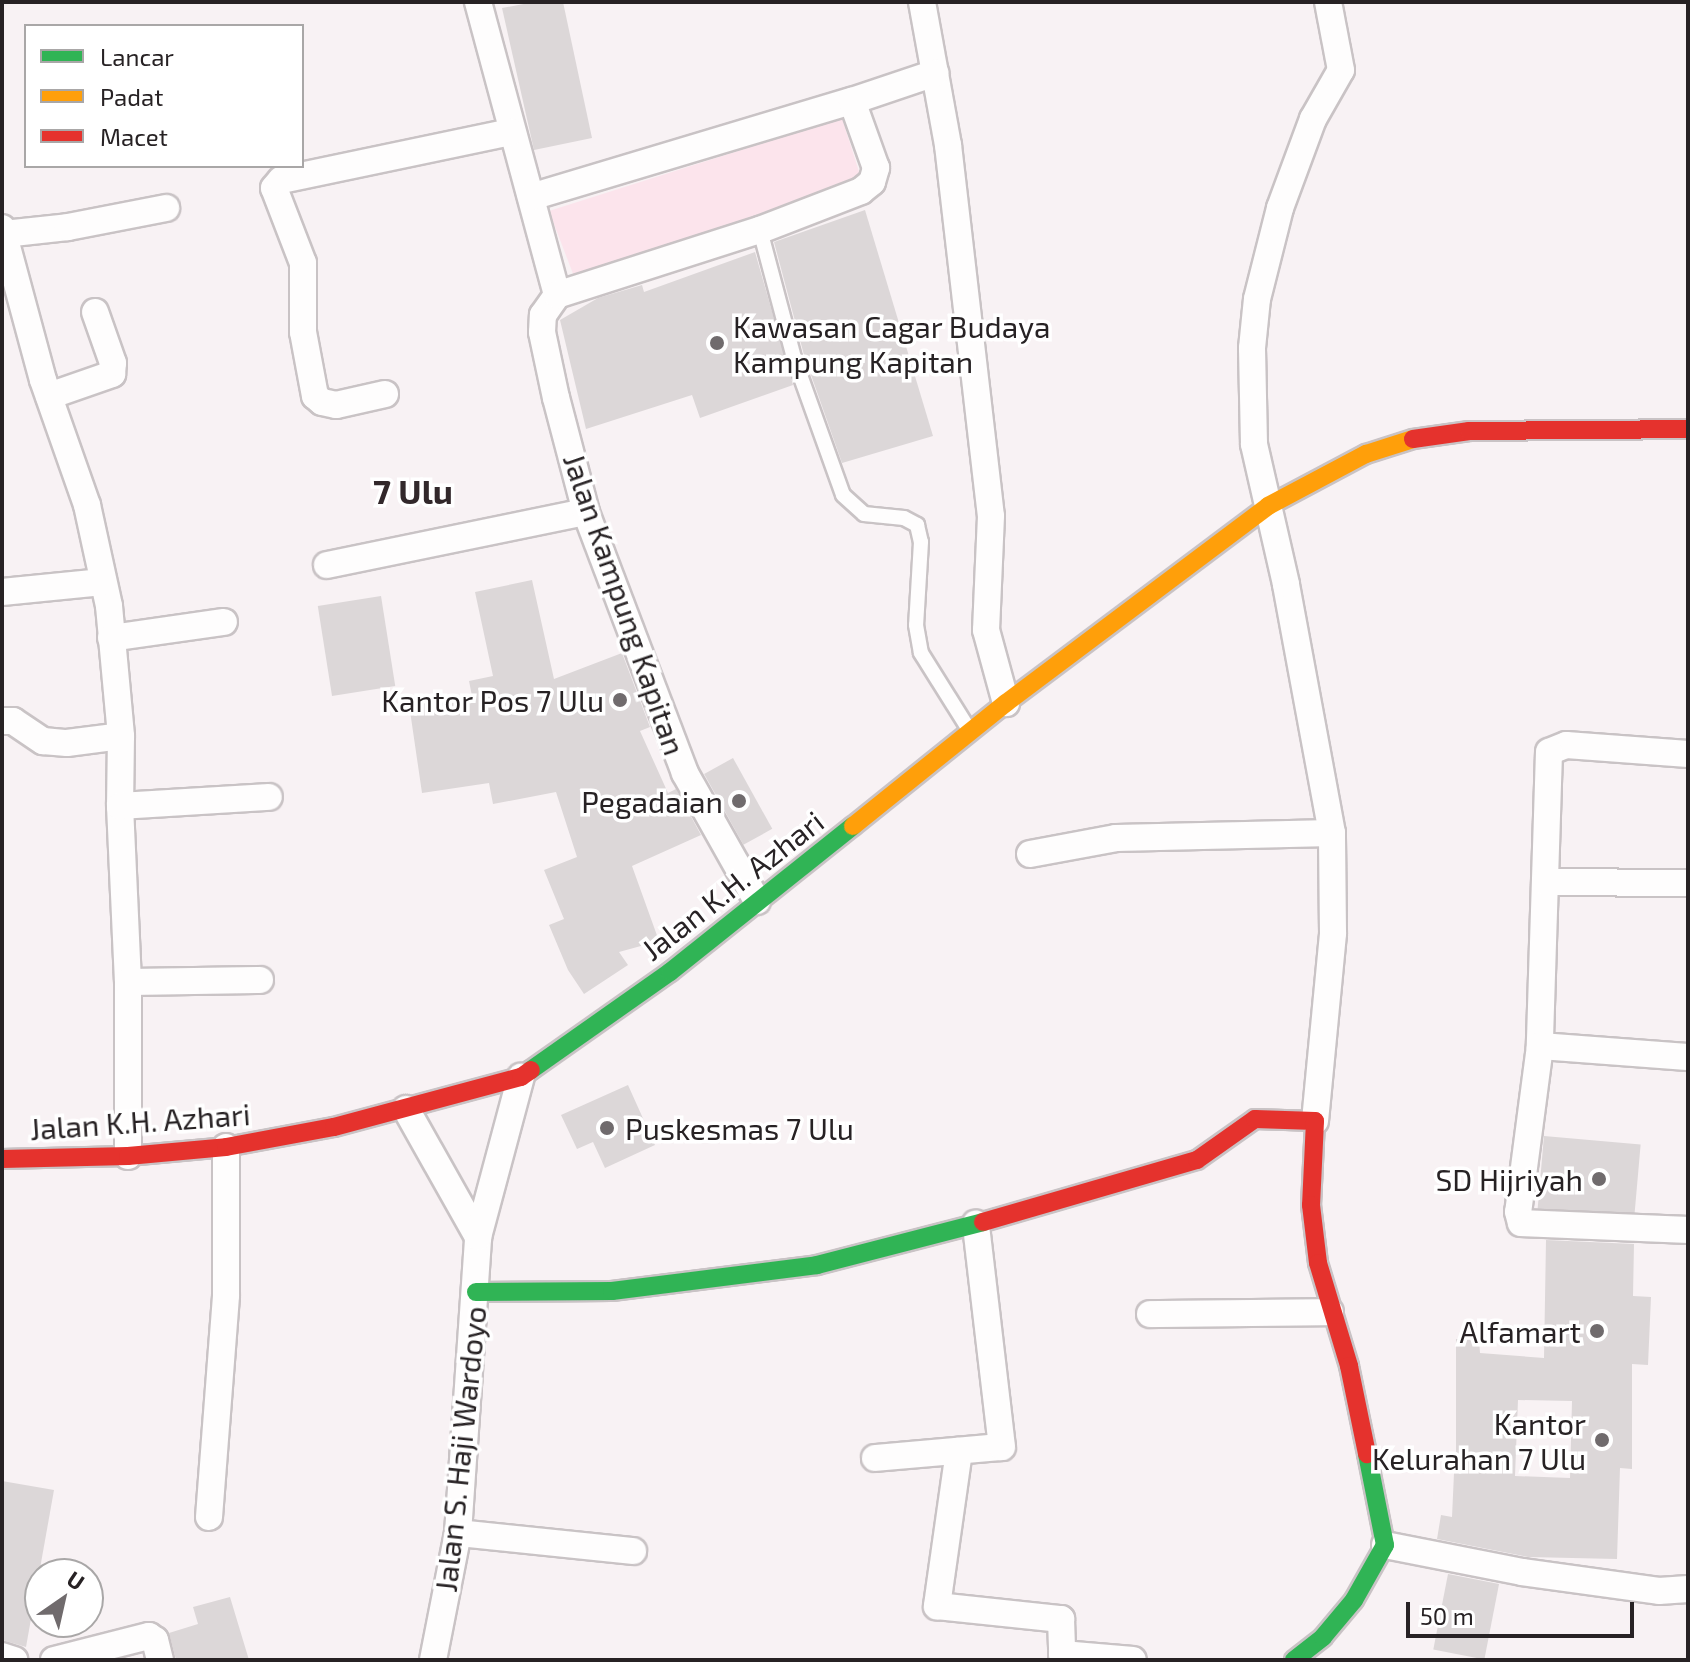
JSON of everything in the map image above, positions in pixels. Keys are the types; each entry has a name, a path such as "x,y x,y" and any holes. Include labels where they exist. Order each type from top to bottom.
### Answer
{"street":[{"path":"478,2 557,295 760,230 861,191 872,182 876,168 852,101"},
{"path":"922,2 959,230 991,516 986,630 1006,703"},
{"path":"1328,2 1341,70 1313,119 1280,208 1257,299 1252,348 1254,438 1332,833 1333,933 1315,1121 1311,1205 1318,1263 1330,1312 1349,1366 1395,1547"},
{"path":"531,197 852,101 935,73"},
{"path":"385,394 328,405 315,396 303,332 303,263 274,188 281,180 512,137"},
{"path":"128,1156 128,982 120,806 121,736 108,600 87,505 49,396 3,231 68,227 166,208"},
{"name":"Jalan Kampung Kapitan","path":"557,295 545,308 542,332 586,512 685,773 757,901"},
{"path":"49,396 112,374 113,363 95,312"},
{"name":"Jalan K.H. Azhari","path":"2,1159 128,1156 226,1147 334,1127 521,1077 670,972 1006,703 1268,506 1366,454 1410,439 1469,431 1688,429"},
{"path":"327,565 586,512"},
{"path":"2,592 103,582"},
{"path":"111,638 224,622"},
{"path":"2,721 13,721 43,741 67,743 121,736"},
{"path":"1688,754 1566,745 1549,752 1540,1046 1518,1212 1521,1223 1688,1230"},
{"path":"120,806 269,797"},
{"path":"1030,854 1116,838 1332,833"},
{"path":"1545,882 1688,883"},
{"path":"128,982 260,980"},
{"path":"1540,1046 1688,1057"},
{"name":"Jalan S. Haji Wardoyo","path":"433,1660 458,1533 478,1237 521,1077"},
{"path":"406,1109 478,1237"},
{"path":"476,1292 612,1291 720,1280 817,1265 976,1224 1197,1160 1255,1119 1315,1121"},
{"path":"209,1517 226,1295 226,1147"},
{"path":"875,1458 1002,1447 976,1224"},
{"path":"1150,1314 1330,1312"},
{"path":"959,1451 937,1606 1061,1619 1062,1654 1133,1660"},
{"path":"458,1533 633,1551"},
{"path":"1395,1547 1537,1574 1659,1591 1688,1589"},
{"path":"1294,1660 1323,1637 1395,1547"},
{"path":"54,1660 149,1636 155,1640 160,1660"},
{"path":"2,1656 14,1660"}],"lane":[{"path":"760,230 794,358 843,495 864,514 904,518 917,525 921,542 916,625 921,653 970,732"}],"shaded area":[{"path":"842,118 861,178 575,279 549,211"}],"building":[{"path":"534,2 563,2 592,138 534,150 502,8"},
{"path":"865,210 933,436 842,463 804,355 774,242"},
{"path":"755,252 793,385 700,418 692,395 586,429 560,320 598,298 642,285 644,292"},
{"path":"532,580 554,679 622,653 650,727 640,731 668,793 676,789 701,835 632,866 659,941 619,952 628,965 584,994 568,970 549,925 564,919 544,870 577,857 556,792 493,804 489,783 422,793 409,704 472,696 469,681 493,676 475,592"},
{"path":"381,596 395,686 332,696 318,606"},
{"name":"Pegadaian","path":"733,758 772,829 743,845 704,774"},
{"name":"Puskesmas 7 Ulu","path":"628,1085 655,1145 605,1168 593,1142 577,1149 561,1115"},
{"name":"SD Hijriyah","path":"1544,1136 1641,1144 1634,1217 1538,1209"},
{"path":"1546,1240 1634,1244 1633,1296 1651,1297 1648,1365 1632,1364 1632,1469 1620,1468 1617,1559 1528,1557 1437,1539 1441,1515 1452,1517 1456,1473 1456,1339 1479,1339 1480,1353 1544,1358","holes":["1518,1400 1572,1401 1570,1478 1515,1476"]},
{"path":"2,1481 54,1490 42,1558 24,1558 26,1647 2,1640"},
{"path":"1448,1574 1499,1584 1484,1660 1433,1650"},
{"path":"230,1597 249,1660 176,1660 169,1633 198,1624 193,1607"}],"traffic: fast":[{"path":"531,1070 670,972 853,826"},
{"path":"476,1292 612,1291 817,1265 983,1222"},
{"path":"1294,1660 1323,1637 1354,1600 1385,1545 1367,1454"}],"traffic: slow":[{"path":"853,826 1006,703 1268,506 1366,454 1413,439"}],"traffic: jam":[{"path":"1413,439 1469,431 1688,429"},
{"path":"2,1159 128,1156 226,1147 334,1127 521,1077 531,1070"},
{"path":"983,1222 1197,1160 1255,1119 1315,1121 1311,1205 1318,1263 1349,1366 1367,1454"}],"place":[{"name":"Kawasan Cagar Budaya Kampung Kapitan","path":"717,343"},
{"name":"Kantor Pos 7 Ulu","path":"620,700"},
{"name":"Pegadaian","path":"739,801"},
{"name":"Puskesmas 7 Ulu","path":"607,1128"},
{"name":"SD Hijriyah","path":"1599,1179"},
{"name":"Alfamart","path":"1597,1331"},
{"name":"Kantor Kelurahan 7 Ulu","path":"1602,1440"}],"district":[{"name":"7 Ulu","path":"413,491"}]}
